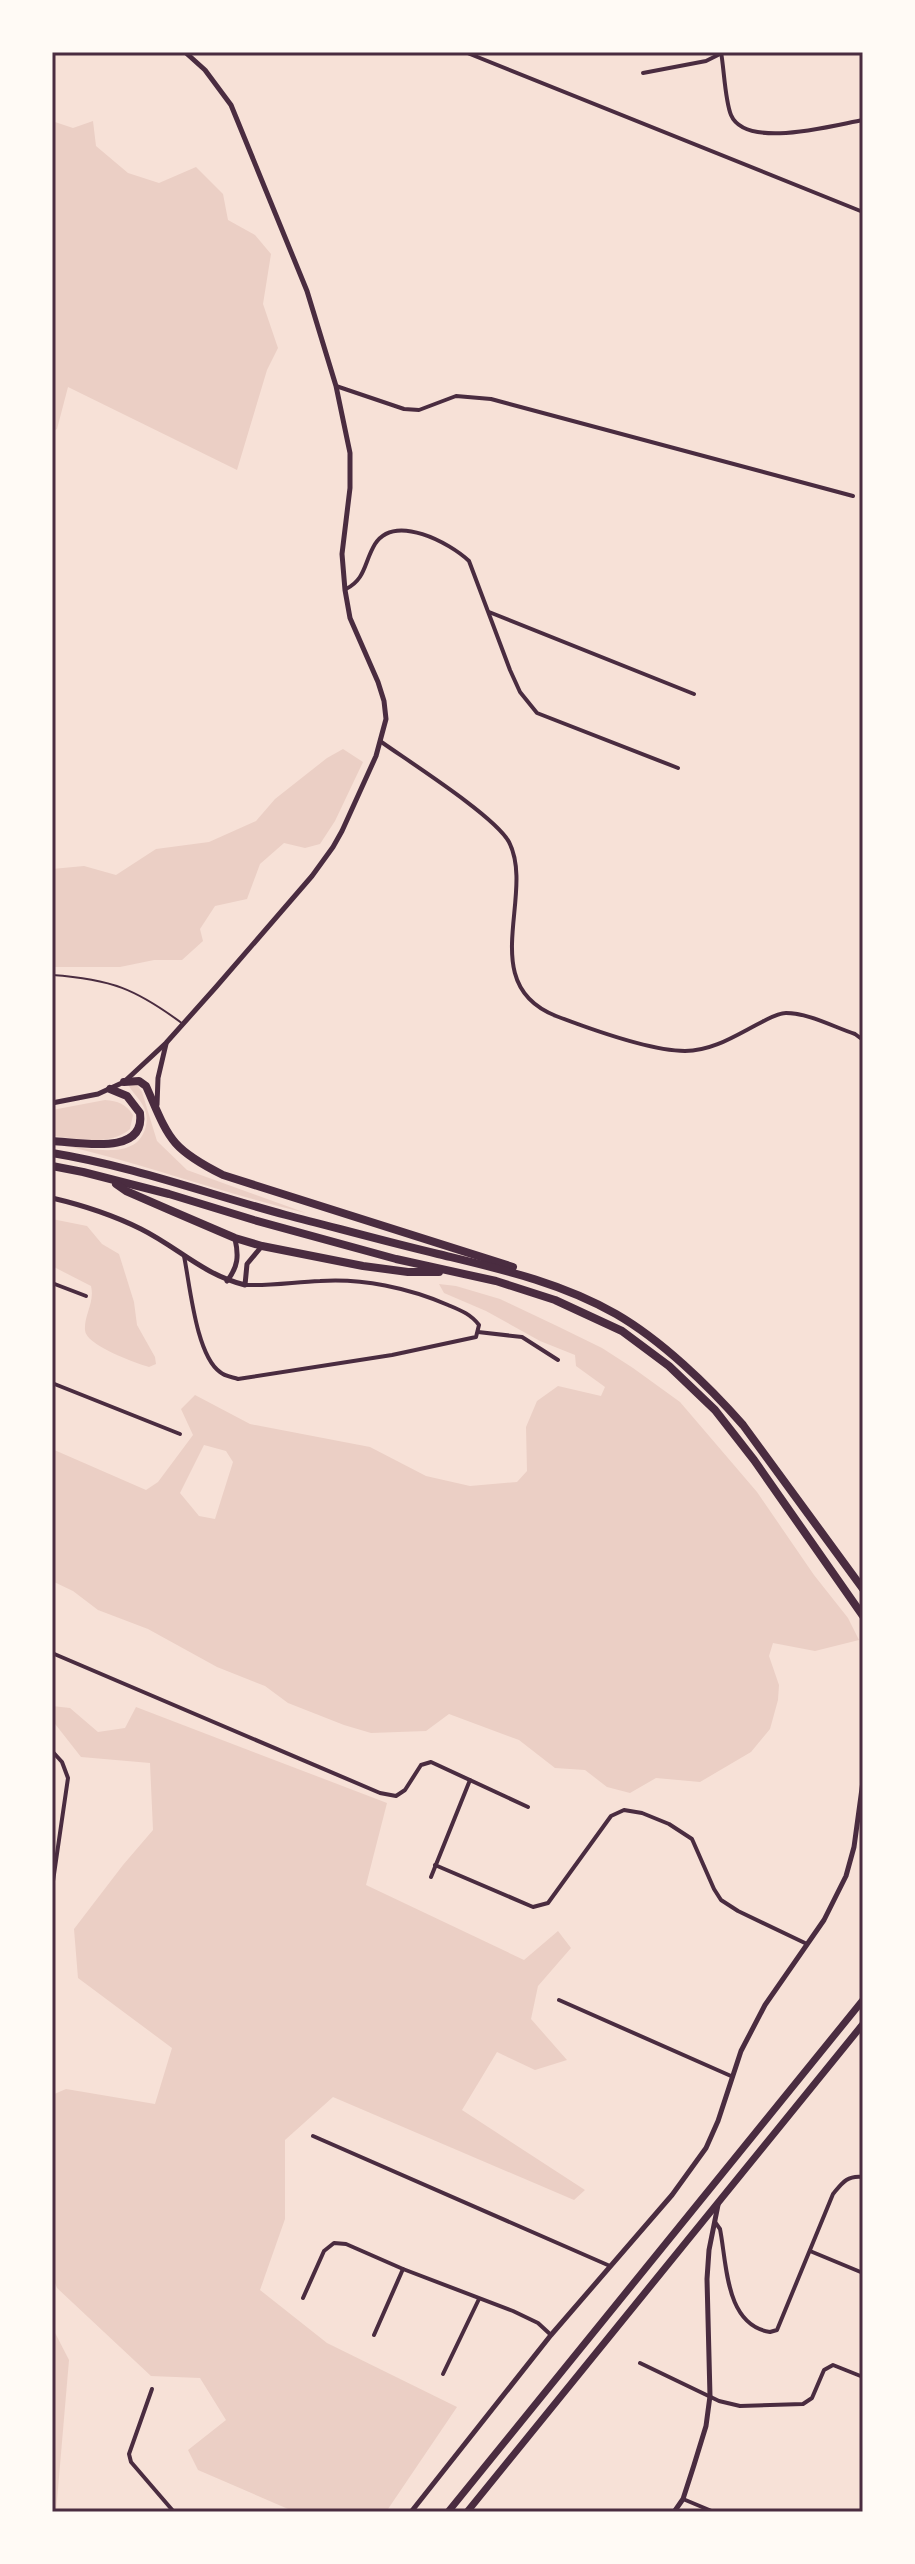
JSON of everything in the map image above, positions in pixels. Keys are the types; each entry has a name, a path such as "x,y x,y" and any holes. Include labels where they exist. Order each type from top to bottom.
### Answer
{"highway":[{"path":"124,1082 139,1081 146,1086 165,1131 178,1148 223,1175 495,1261 618,1315 675,1358 725,1404 863,1589"},
{"path":"52,1141 92,1143 130,1140 138,1127 140,1113 127,1096 110,1089"},
{"path":"52,1153 119,1167 279,1213 550,1283"},
{"path":"52,1166 454,1273 496,1281 555,1300 622,1331 669,1366 715,1410 863,1616"},
{"path":"109,1179 126,1191 235,1238 262,1246 375,1268 454,1273"}],"main road":[{"path":"448,2512 863,2000"},
{"path":"467,2512 863,2024"}],"street":[{"path":"52,1103 84,1098 124,1082 184,1025 312,876 333,847 380,741 386,719 378,682 350,618 345,590 342,554 350,488 350,453 336,386 307,291 231,105 205,70 185,52"},
{"path":"465,52 863,212"},
{"path":"643,73 706,61 722,52 731,116 743,128 776,135 863,120"},
{"path":"336,386 404,409 419,410 456,396 491,399 853,496"},
{"path":"345,590 362,578 376,543 395,531 419,532 457,550 469,561 520,692 537,713 678,768"},
{"path":"489,612 694,694"},
{"path":"380,741 490,821 508,840 516,864 512,923 514,970 528,998 553,1015 652,1047 686,1051 713,1046 783,1012 841,1029 863,1040"},
{"path":"157,1112 158,1078 166,1043"},
{"path":"52,1198 99,1212 142,1230 227,1281 245,1285 338,1280 370,1283 418,1294 469,1314 479,1325 478,1332 476,1337 392,1355 238,1379 221,1373 209,1361 184,1256"},
{"path":"227,1281 238,1262 235,1238"},
{"path":"245,1285 247,1264 262,1246"},
{"path":"52,1283 86,1296"},
{"path":"478,1332 522,1337 558,1360"},
{"path":"52,1383 180,1434"},
{"path":"52,1653 380,1793 396,1796 405,1790 421,1765 431,1762 528,1807"},
{"path":"52,1751 62,1762 68,1778 52,1888"},
{"path":"431,1877 470,1780"},
{"path":"411,2512 551,2335 672,2195 706,2148 718,2121 731,2076 756,2021 809,1945 846,1876 854,1847 863,1781"},
{"path":"435,1865 533,1907 541,1906 548,1903 611,1816 624,1810 642,1813 669,1824 692,1839 721,1900 809,1945"},
{"path":"559,2000 731,2076"},
{"path":"313,2136 610,2266"},
{"path":"715,2222 720,2229 731,2293 739,2314 764,2332 777,2330 833,2194 844,2180 863,2177"},
{"path":"674,2512 683,2499 706,2426 710,2396 709,2250 719,2199"},
{"path":"303,2298 324,2251 334,2243 346,2244 526,2317 551,2335"},
{"path":"810,2251 863,2273"},
{"path":"374,2335 403,2269"},
{"path":"443,2374 479,2299"},
{"path":"640,2363 710,2396 740,2406 785,2407 803,2404 812,2398 824,2370 833,2365 863,2377"},
{"path":"152,2389 129,2454 131,2462 174,2512"},
{"path":"683,2499 714,2512"}],"lane":[{"path":"52,975 88,977 120,986 154,1003 184,1025"}],"shaded area":[{"path":"52,121 73,128 93,121 96,146 128,173 159,183 196,167 223,194 228,220 255,235 271,254 263,304 278,348 267,370 237,470 68,387 57,429 52,432"},
{"path":"343,749 363,762 335,821 320,844 305,848 284,843 260,864 247,899 215,906 200,929 203,941 182,960 154,960 120,967 52,967 52,869 84,866 116,875 156,849 209,842 256,821 275,799"},
{"path":"132,1083 142,1092 157,1141 187,1170 306,1213 67,1146 109,1150 129,1147 137,1142 144,1131 147,1116 128,1084"},
{"path":"105,1100 121,1104 133,1115 130,1129 122,1135 103,1140 52,1136 52,1110"},
{"path":"52,1219 87,1226 102,1244 119,1254 134,1302 137,1325 156,1364 149,1367 123,1357 87,1336 85,1324 92,1298 91,1286 52,1266"},
{"path":"439,1284 500,1299 602,1348 680,1402 757,1492 848,1618 859,1640 815,1651 773,1643 769,1656 779,1685 778,1700 770,1729 751,1752 700,1782 656,1778 630,1793 607,1787 585,1770 555,1768 519,1740 449,1714 426,1731 371,1733 288,1703 265,1686 217,1667 148,1629 98,1610 73,1591 52,1581 52,1449 146,1490 158,1482 193,1435 181,1409 195,1395 250,1424 370,1447 426,1476 470,1486 517,1482 527,1471 526,1427 537,1401 558,1386 601,1396 605,1387 576,1366 575,1355 444,1293","holes":["204,1445 226,1451 233,1462 215,1519 199,1516 180,1493"]},
{"path":"52,1706 70,1708 98,1732 125,1728 136,1707 387,1803 366,1885 524,1960 558,1931 571,1948 538,1986 531,2019 567,2060 535,2070 497,2052 462,2110 585,2190 574,2200 333,2097 285,2140 285,2219 260,2290 327,2343 457,2407 386,2512 295,2512 198,2470 188,2450 226,2420 200,2378 151,2376 57,2288 52,2275 52,2095 66,2089 155,2104 172,2048 78,1978 74,1929 153,1830 150,1763 81,1757 52,1720"},
{"path":"52,2327 69,2360 56,2512 52,2512"}]}
